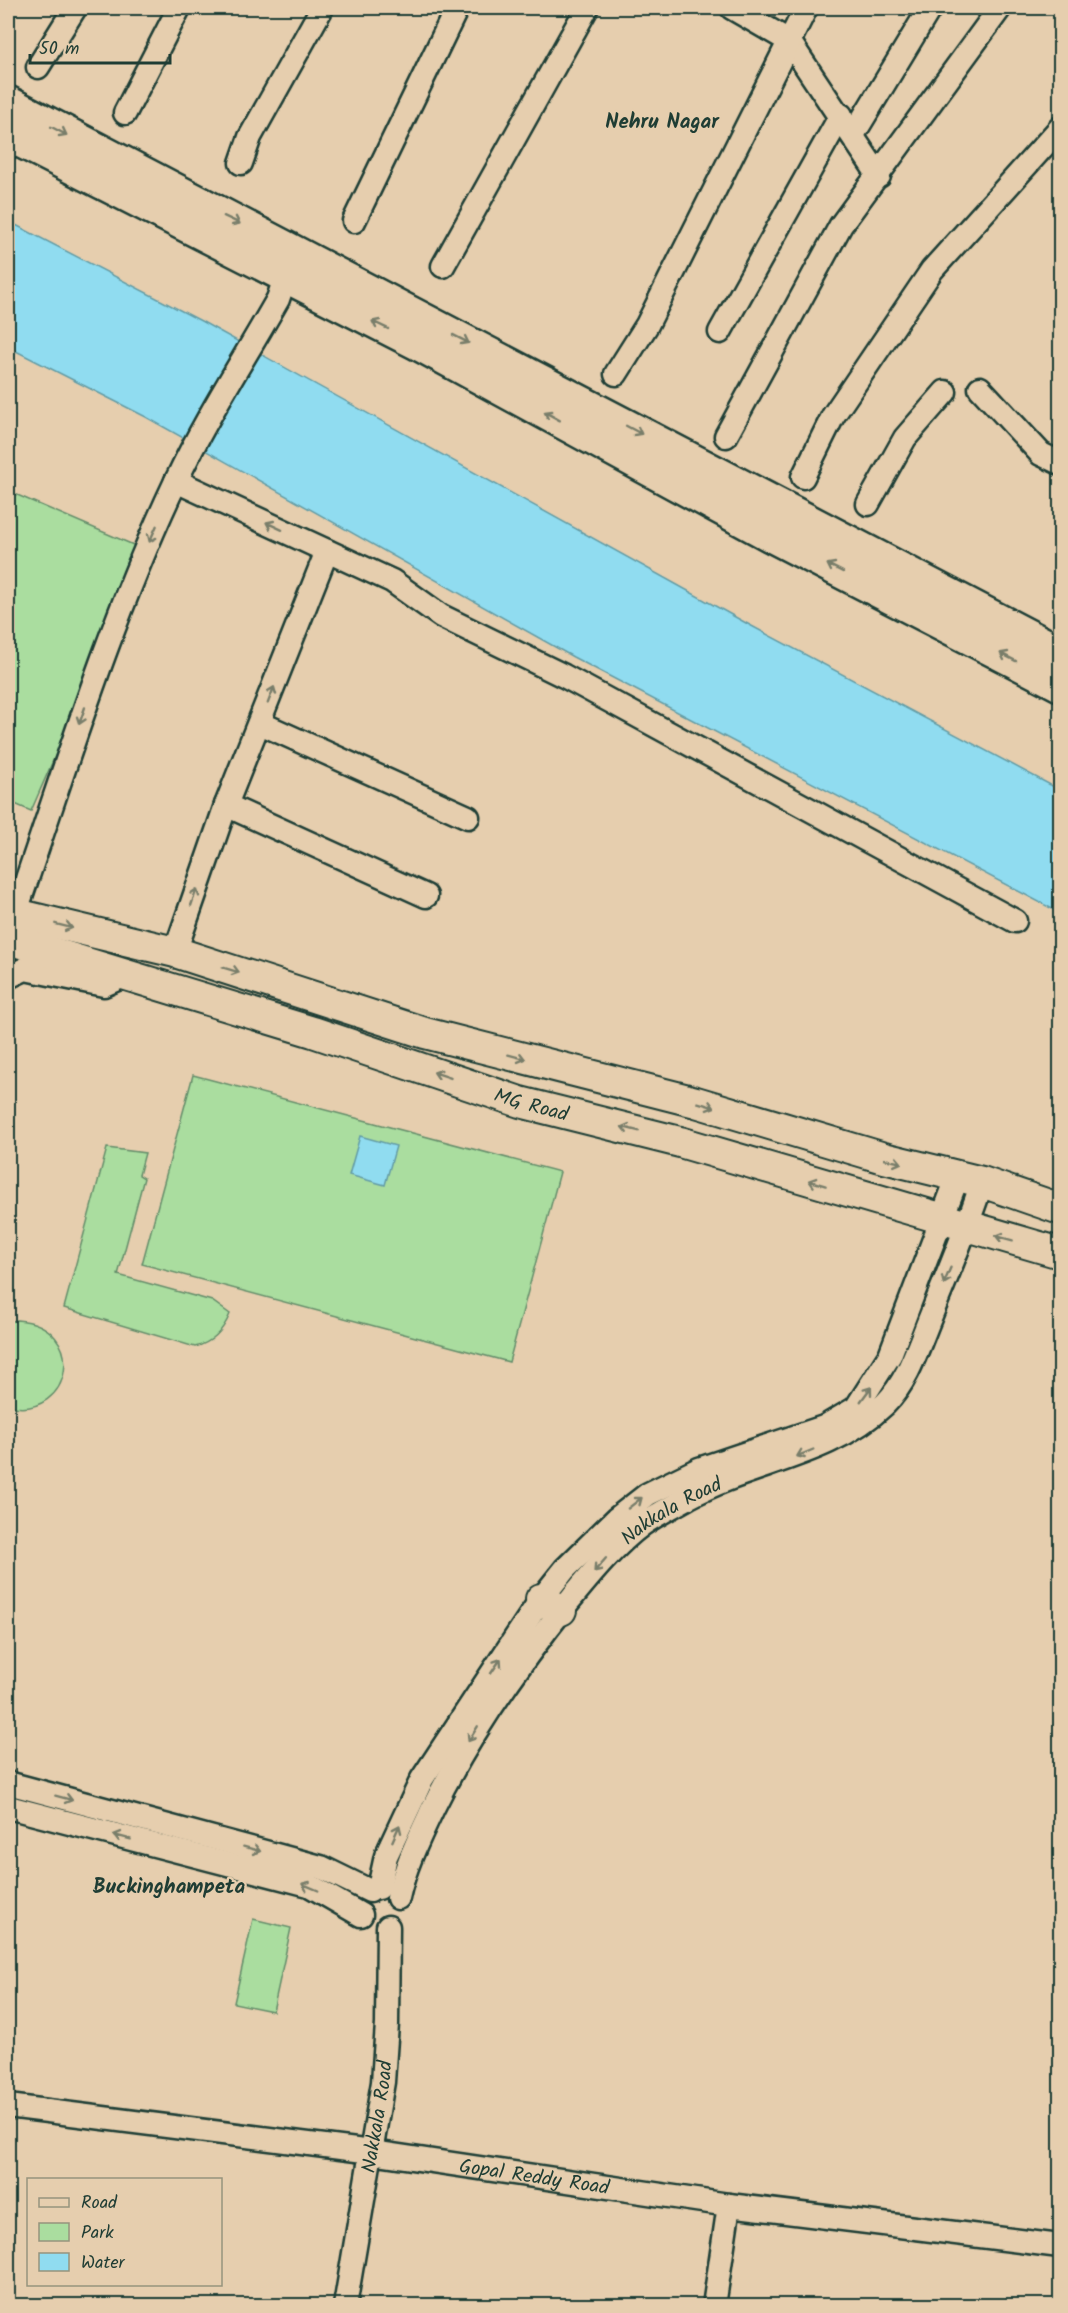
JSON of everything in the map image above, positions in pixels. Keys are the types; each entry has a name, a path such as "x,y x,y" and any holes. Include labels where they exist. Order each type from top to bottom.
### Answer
{"highway":[{"path":"8,103 423,333 771,536 1060,684"},
{"path":"8,134 282,289 423,333 1060,653"}],"main road":[{"name":"MG Road","path":"10,922 175,952 425,1033 696,1102 884,1158 970,1179 1060,1209"},
{"name":"MG Road","path":"10,922 128,974 388,1057 520,1102 681,1142 1060,1253"}],"street":[{"path":"38,67 75,8"},
{"path":"125,113 179,8"},
{"path":"241,163 250,137 322,8"},
{"path":"354,220 457,8"},
{"path":"443,266 587,8"},
{"path":"732,8 789,41 841,115 879,176"},
{"path":"616,374 647,325 806,8"},
{"path":"853,135 930,8"},
{"path":"726,436 841,225 1000,8"},
{"path":"720,332 841,115"},
{"path":"803,477 833,416 932,270 1060,128"},
{"path":"10,922 100,665 179,475 282,289"},
{"path":"980,388 1041,454 1060,463"},
{"path":"868,504 905,438 945,392"},
{"path":"179,475 327,551 392,580 441,616 564,676 1015,921"},
{"path":"175,952 225,805 260,723 327,551"},
{"path":"260,723 468,817"},
{"path":"225,805 426,896"},
{"path":"8,977 25,969 104,985 128,974"},
{"name":"Nakkala Road","path":"382,1893 386,1856 422,1779 551,1605 643,1524 710,1488 807,1453 836,1438 885,1404 901,1384 909,1368 970,1179"},
{"path":"8,1783 321,1867 382,1893 400,1915 388,1927 369,1926 361,1915 309,1885 8,1807"},
{"path":"361,1915 361,1902 382,1893"},
{"name":"Nakkala Road","path":"345,2306 372,2152 387,2024 388,1927"},
{"name":"Gopal Reddy Road","path":"8,2106 372,2152 729,2205 1060,2245"},
{"path":"714,2306 729,2205"}],"green space":[{"path":"8,491 145,550 31,811 8,801"},
{"path":"193,1075 560,1172 509,1362 142,1264"},
{"path":"107,1148 145,1153 139,1175 144,1178 118,1275 212,1301 230,1314 220,1331 206,1343 195,1347 64,1308"},
{"path":"17,1320 40,1326 56,1338 63,1353 64,1370 59,1387 47,1400 30,1407 8,1406 8,1322"},
{"path":"253,1919 291,1928 273,2011 234,2003"}],"water":[{"path":"8,221 201,321 746,623 1060,790 1060,913 573,657 146,417 8,347"},
{"path":"360,1136 396,1146 385,1185 349,1175"}],"district":[{"name":"Nehru Nagar","path":"662,121"},
{"name":"Buckinghampeta","path":"169,1886"}]}
